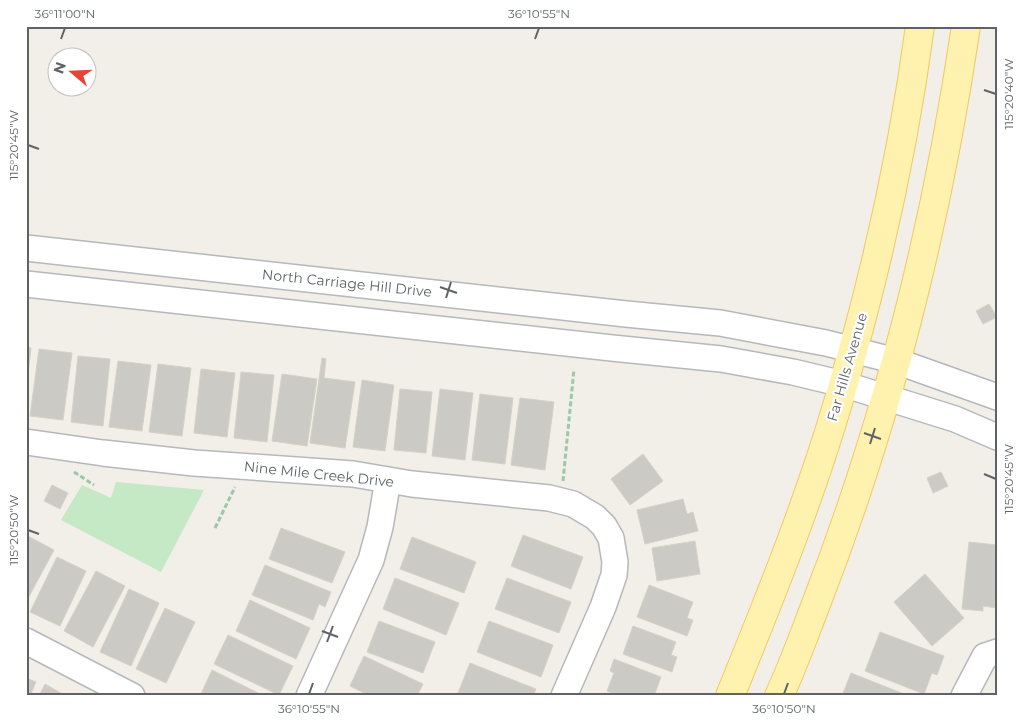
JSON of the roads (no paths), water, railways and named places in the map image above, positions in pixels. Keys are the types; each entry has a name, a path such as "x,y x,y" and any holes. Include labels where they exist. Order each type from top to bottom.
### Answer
{"main road":[{"name":"Far Hills Avenue","path":"730,696 806,501 865,391 874,355 883,230 904,123 920,26"},
{"name":"Far Hills Avenue","path":"780,696 845,528 865,391 874,355 933,208 966,26"}],"street":[{"name":"North Carriage Hill Drive","path":"26,248 626,314 695,319 754,328 874,355 997,397"},
{"path":"26,284 701,356 793,372 865,391 955,420 997,437"},
{"name":"Nine Mile Creek Drive","path":"26,442 134,457 353,474 563,501 585,509 604,526 610,538 614,550 614,575 603,607 564,696"},
{"path":"310,696 371,560 380,527 388,480"},
{"path":"26,641 132,696"},
{"path":"964,696 985,656 997,652"}]}
